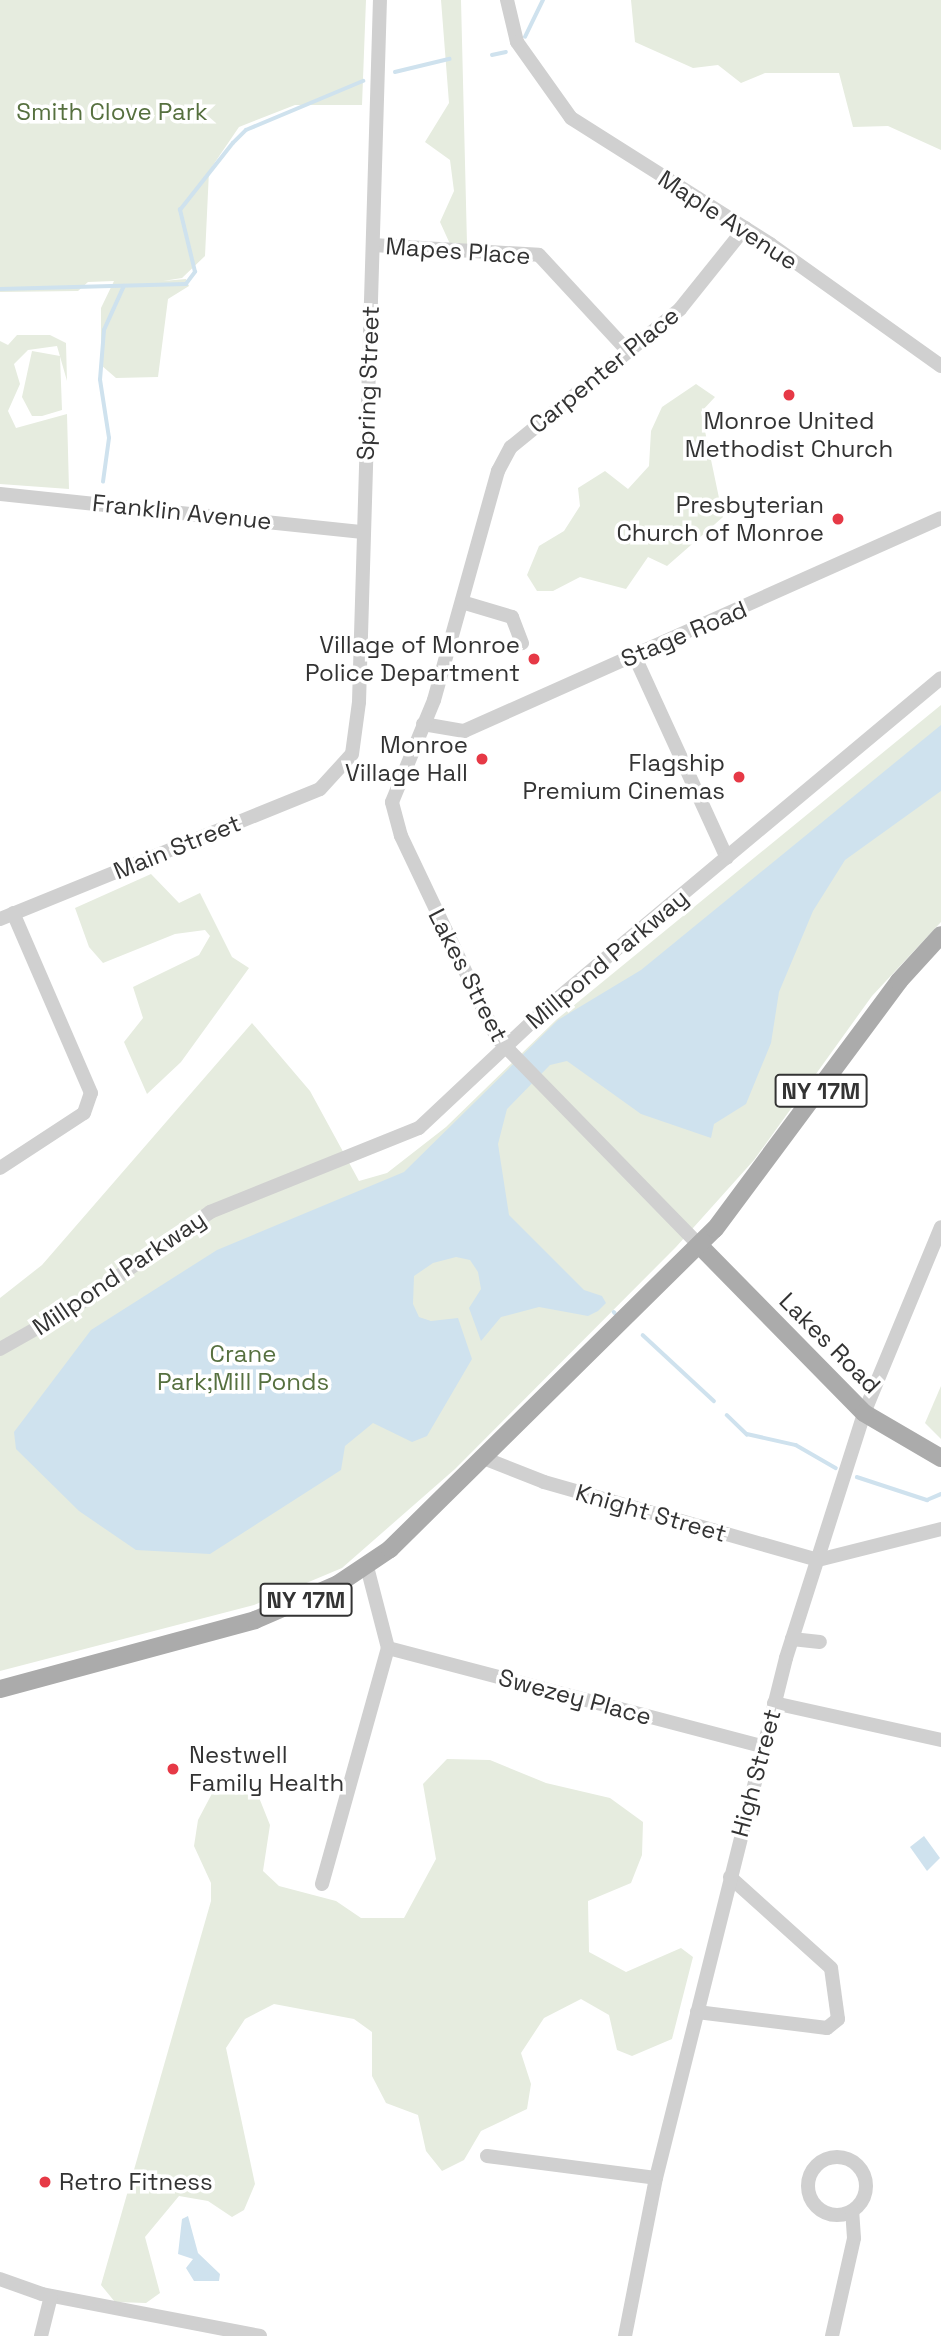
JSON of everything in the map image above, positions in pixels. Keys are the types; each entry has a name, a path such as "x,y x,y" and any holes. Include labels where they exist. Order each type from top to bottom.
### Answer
{"main road":[{"name":"NY 17M","path":"0,1689 255,1620 366,1567 486,1459 699,1245 941,935"},
{"name":"Lakes Road","path":"699,1245 864,1413 936,1451"}],"street":[{"name":"Spring Street","path":"346,765 358,736 380,0"},
{"name":"Maple Avenue","path":"507,0 528,61 571,118 744,228 941,366"},
{"name":"Carpenter Place","path":"423,723 465,603 490,499 512,447 687,302 744,228"},
{"name":"Mapes Place","path":"373,245 539,255 627,350"},
{"name":"Franklin Avenue","path":"0,494 363,532"},
{"name":"Stage Road","path":"423,723 464,731 941,519"},
{"path":"465,603 512,617 522,643"},
{"path":"634,655 727,858"},
{"name":"Millpond Parkway","path":"0,1349 76,1306 210,1212 404,1137 510,1055 727,858 941,678"},
{"name":"Lakes Street","path":"423,723 394,792 395,820 510,1055 699,1245"},
{"name":"Main Street","path":"7,916 320,789 346,765"},
{"path":"0,1168 79,1116 90,1100 86,1073 7,916"},
{"name":"High Street","path":"625,2336 656,2178 762,1746 792,1639 864,1413 941,1227"},
{"name":"Knight Street","path":"486,1459 544,1482 818,1560"},
{"path":"818,1560 941,1529"},
{"path":"323,1884 388,1648 366,1567"},
{"path":"792,1639 820,1642"},
{"name":"Swezey Place","path":"388,1648 762,1746"},
{"path":"774,1703 941,1740"},
{"path":"696,2012 827,2028 838,2019 831,1968 730,1877"},
{"path":"487,2157 656,2178"},
{"path":"832,2336 854,2238 852,2212 865,2197 866,2177 854,2161 825,2159 811,2172 811,2200 825,2213 852,2212"},
{"path":"0,2279 51,2296 260,2336"},
{"path":"41,2336 51,2296"}],"green space":[{"name":"Smith Clove Park","path":"0,0 366,0 362,105 295,105 239,127 209,171 205,256 182,278 163,281 186,279 189,286 168,299 158,377 116,378 101,365 101,308 114,281 88,282 78,291 0,292"},
{"path":"441,0 461,0 467,244 450,244 440,222 454,191 450,160 425,142 449,103"},
{"path":"631,0 941,0 941,150 888,126 853,127 839,73 765,73 741,83 718,65 693,68 635,42"},
{"path":"17,335 50,335 66,343 67,381 57,346 28,350 14,364 20,384 8,411 16,428 67,414 69,489 0,484 0,341 8,345"},
{"path":"32,351 60,356 62,410 32,416 22,397"},
{"path":"696,384 715,397 701,412 723,517 667,566 648,557 626,589 580,577 553,591 537,591 527,575 539,546 564,531 580,506 578,488 605,471 628,489 649,466 651,431 662,407"},
{"name":"Crane Park;Mill Ponds","path":"941,705 941,922 872,996 754,1160 676,1247 455,1469 342,1568 254,1605 0,1671 0,1298 42,1265 252,1023 310,1091 359,1181 387,1173 446,1127 556,1020"},
{"path":"151,874 179,903 200,893 232,957 249,968 181,1062 147,1094 124,1042 143,1018 133,987 199,955 210,936 205,930 175,934 103,963 89,947 75,908"},
{"path":"941,1386 941,1439 925,1423"},
{"path":"447,1759 490,1760 546,1783 610,1798 643,1822 642,1855 631,1883 588,1901 589,1952 626,1972 681,1948 693,1957 672,2039 632,2056 617,2050 609,2015 581,1999 544,2018 521,2053 531,2084 527,2109 481,2131 464,2160 442,2171 426,2151 418,2115 386,2103 372,2076 372,2032 354,2019 274,2004 245,2019 226,2048 255,2184 244,2210 232,2217 208,2201 179,2196 145,2237 160,2293 146,2303 115,2302 101,2285 211,1901 211,1883 194,1846 198,1820 217,1784 250,1775 270,1825 263,1871 279,1886 336,1901 361,1918 404,1918 436,1859 423,1784"}],"water":[{"path":"941,725 941,791 845,860 813,911 779,992 771,1043 746,1104 714,1124 711,1138 641,1114 567,1061 550,1065 507,1109 498,1144 509,1215 584,1290 602,1296 606,1303 598,1311 588,1316 539,1307 501,1317 481,1341 469,1308 481,1289 478,1272 470,1260 456,1257 433,1263 414,1276 413,1304 419,1317 431,1321 458,1318 472,1359 427,1436 412,1442 373,1423 345,1446 341,1470 210,1554 136,1550 79,1511 16,1449 14,1432 91,1330 217,1250 404,1172 558,1020 641,970"},
{"path":"924,1836 940,1858 927,1871 910,1847"},
{"path":"188,2216 198,2253 220,2274 219,2281 194,2281 186,2268 193,2259 178,2254 182,2219"}],"waterway":[{"path":"525,37 543,0"},
{"path":"492,55 506,52"},
{"path":"395,72 449,59"},
{"path":"0,289 186,284 195,272 180,210 233,143 246,130 363,81"},
{"path":"103,482 109,438 100,380 104,330 124,286"},
{"path":"643,1335 714,1401"},
{"path":"727,1415 747,1434 796,1445 836,1468"},
{"path":"857,1477 927,1500 941,1494"}],"place":[{"name":"Monroe United Methodist Church","path":"789,395"},
{"name":"Presbyterian Church of Monroe","path":"838,519"},
{"name":"Village of Monroe Police Department","path":"534,659"},
{"name":"Monroe Village Hall","path":"482,759"},
{"name":"Flagship Premium Cinemas","path":"739,777"},
{"name":"Nestwell Family Health","path":"173,1769"},
{"name":"Retro Fitness","path":"45,2182"}]}
